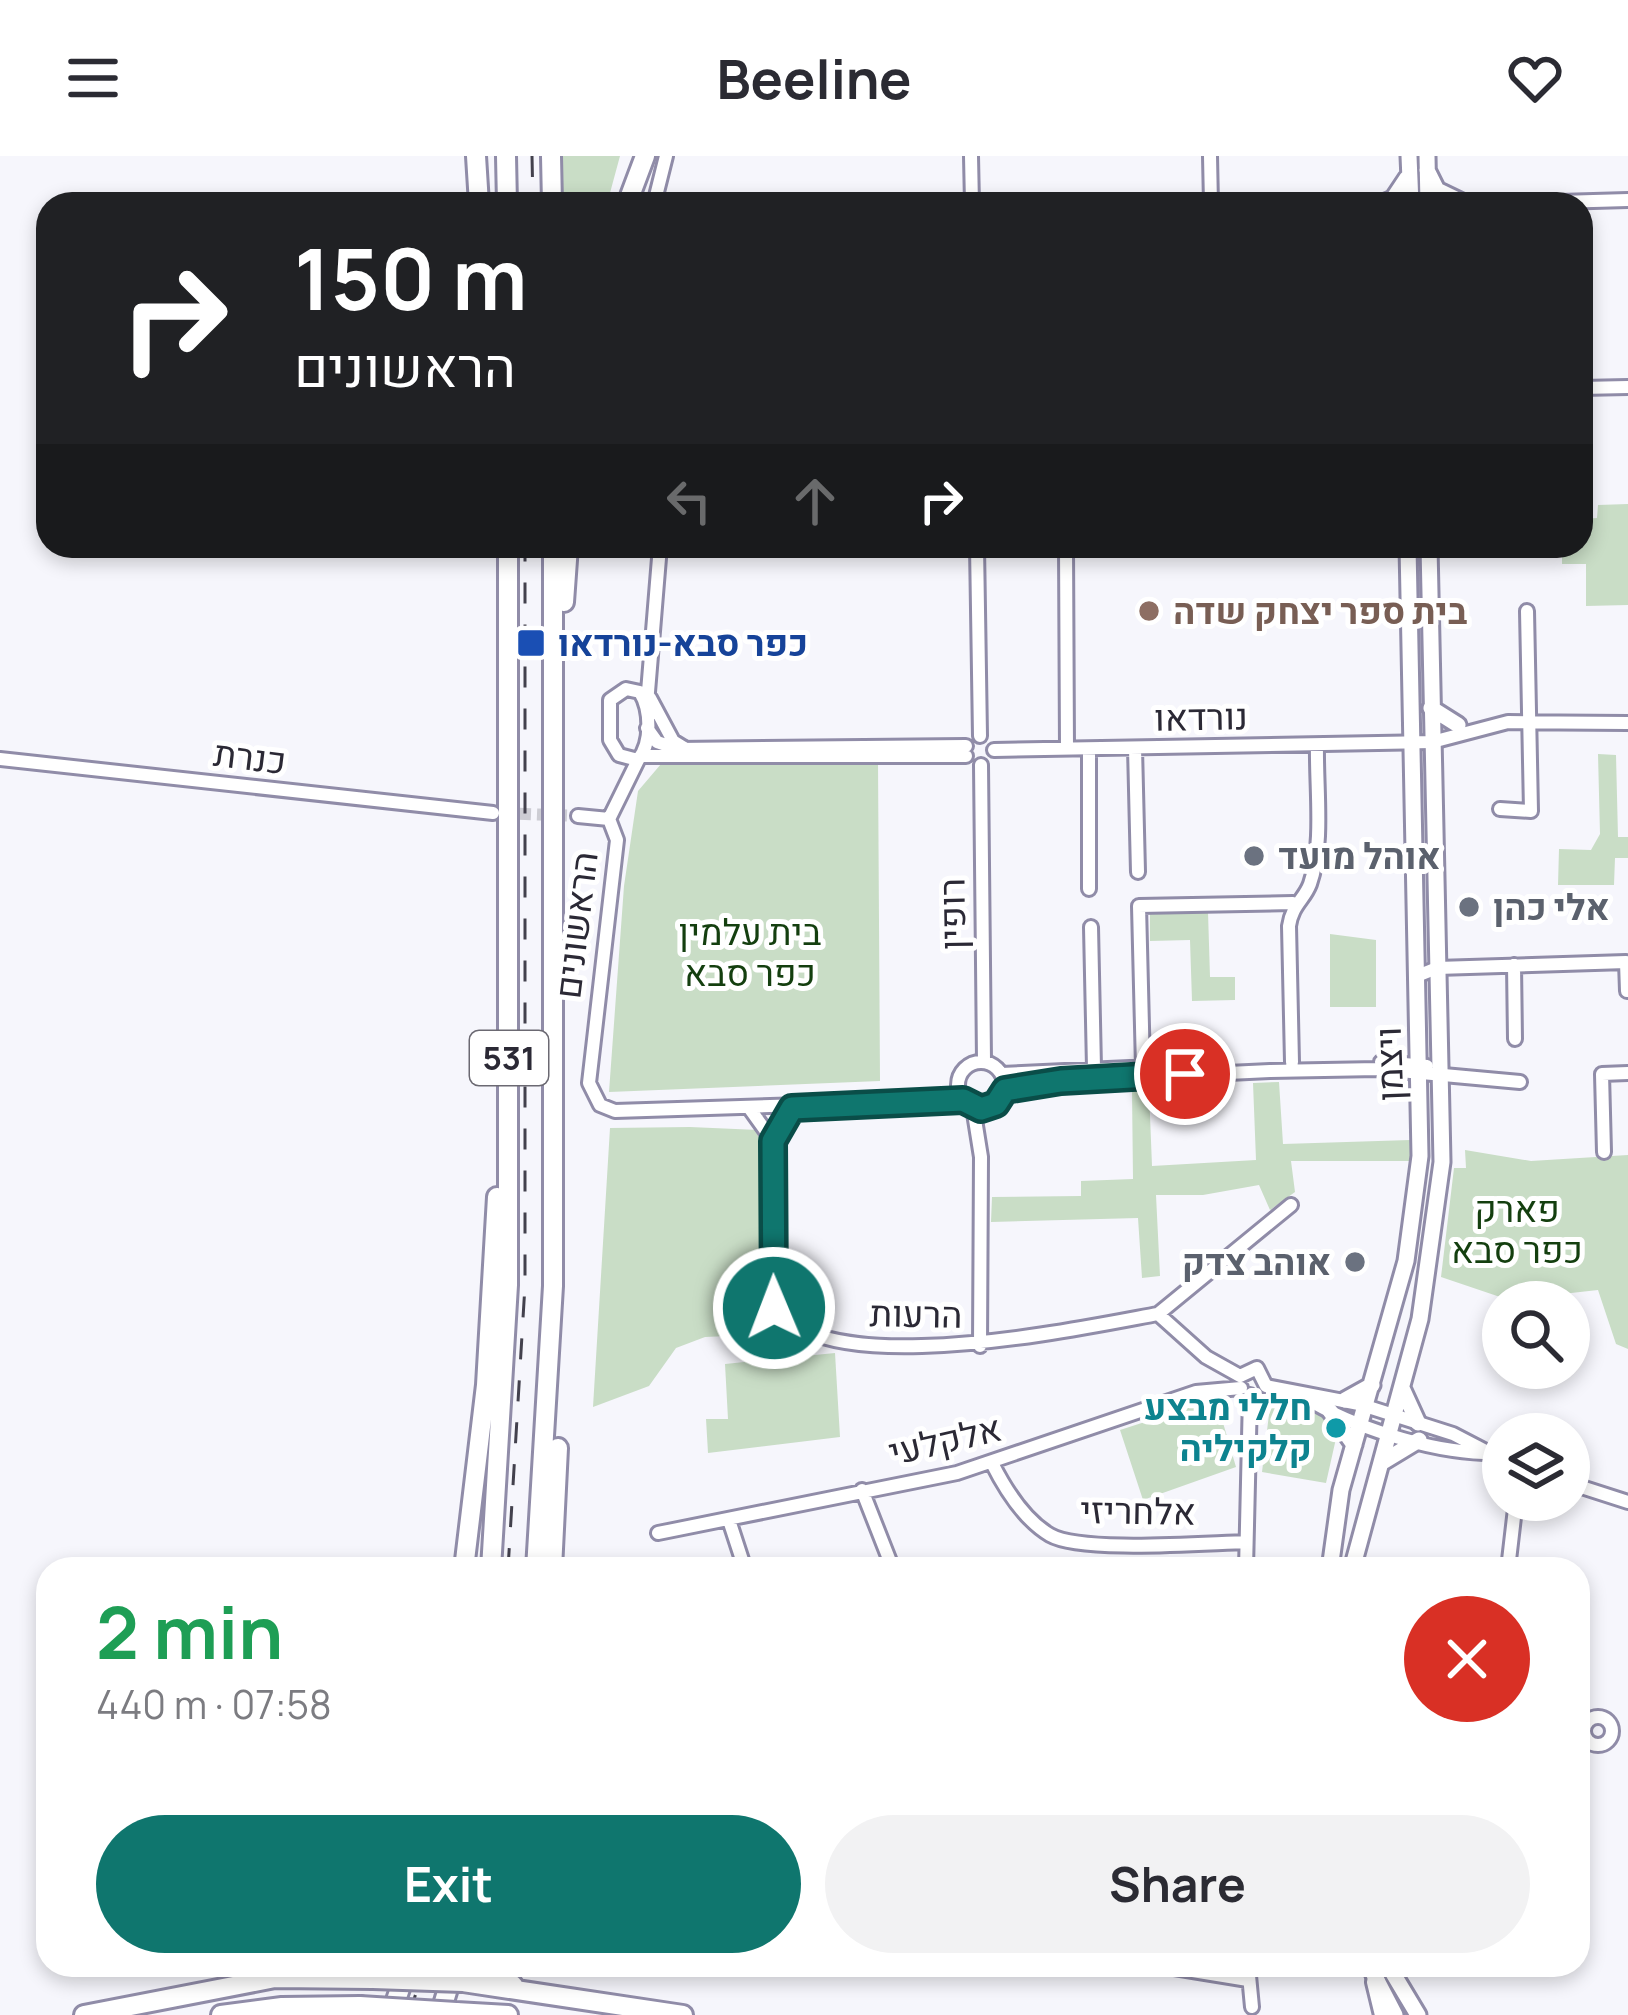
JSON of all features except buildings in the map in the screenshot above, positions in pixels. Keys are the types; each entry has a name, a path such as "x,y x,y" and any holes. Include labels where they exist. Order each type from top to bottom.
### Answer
{"highway":[{"path":"476,156 478,192"},
{"path":"506,156 507,192"},
{"path":"550,156 552,192"},
{"path":"627,192 634,156"},
{"path":"630,192 644,156"},
{"name":"531","path":"492,1557 507,1308 508,708 503,558"},
{"name":"531","path":"537,1557 550,1380 553,558"},
{"path":"554,751 567,558"},
{"path":"465,1557 486,1385 509,1025"},
{"path":"552,1557 559,1389 554,1097"},
{"path":"84,2015 300,1977"},
{"path":"336,2009 338,1977"},
{"path":"366,1977 402,1977"},
{"path":"391,2015 404,1977"},
{"path":"459,2014 471,1977"},
{"path":"459,2014 471,1977"},
{"path":"488,1977 570,1999 682,2015"},
{"path":"1379,1977 1384,2015"},
{"path":"221,2015 283,2007 359,2006 508,2015"},
{"path":"283,2007 306,2015"}],"main road":[{"path":"1399,192 1418,163"},
{"path":"1418,163 1426,192"},
{"path":"1418,163 1441,192"},
{"name":"ויצמן","path":"1331,1557 1336,1513 1412,1234 1420,1156 1408,558"},
{"name":"ויצמן","path":"1355,1557 1426,1292 1438,1209 1442,1071 1429,558"},
{"path":"1431,707 1458,725"},
{"path":"1345,1400 1372,1385"},
{"path":"1379,1465 1419,1431 1402,1386"},
{"path":"1330,1411 1354,1445"},
{"path":"1380,1977 1396,2015"},
{"path":"1383,1977 1418,2015"}],"street":[{"path":"657,192 666,156"},
{"path":"971,156 971,192"},
{"path":"1210,156 1211,192"},
{"path":"1593,201 1628,200"},
{"path":"1593,388 1628,387"},
{"path":"578,816 609,819 641,758 659,558"},
{"path":"623,757 966,751 980,736 977,558"},
{"path":"1066,558 1067,749"},
{"path":"1500,809 1531,811 1527,611"},
{"path":"625,786 623,757 610,740 610,700 619,692 634,689 647,699 674,741 687,750"},
{"path":"1432,735 1528,721 1628,722"},
{"path":"1432,735 1458,725 1490,725"},
{"path":"647,728 663,746 687,750 966,751 980,765 994,750 980,736"},
{"name":"נורדאו","path":"994,750 1317,745 1432,735"},
{"path":"1143,1067 1138,906 1293,903 1309,889 1317,745"},
{"path":"1089,748 1089,889"},
{"path":"1135,748 1138,872"},
{"name":"כנרת","path":"0,758 493,813"},
{"name":"רופין","path":"980,765 984,1061"},
{"name":"הראשונים","path":"609,819 617,840 592,1094 615,1111 968,1103"},
{"path":"1292,1062 1293,903"},
{"path":"1091,927 1094,1068"},
{"path":"1417,976 1437,968 1626,962 1627,991"},
{"path":"1514,965 1515,1040"},
{"path":"1438,1004 1448,978 1462,967"},
{"path":"980,1346 981,1157 959,1077 969,1065 984,1061 1002,1074 1292,1062 1442,1071 1520,1082"},
{"path":"1005,1090 1143,1076 1419,1069"},
{"path":"1604,1152 1602,1073 1628,1073"},
{"path":"968,1103 996,1104 1005,1090 1002,1074"},
{"name":"הרעות","path":"792,1108 773,1141 774,1308 786,1322 854,1344 980,1346 1158,1314 1291,1205"},
{"path":"750,1109 773,1141"},
{"path":"1158,1314 1244,1386 1345,1400 1363,1414"},
{"path":"1246,1557 1244,1386 1257,1369 1265,1386"},
{"name":"אלקלעי","path":"658,1533 992,1463 1196,1392 1244,1386"},
{"path":"1302,1396 1330,1411 1363,1414 1482,1453"},
{"name":"אלחריזי","path":"992,1463 1006,1490 1052,1536 1111,1544 1246,1542"},
{"path":"862,1490 888,1557"},
{"path":"1590,1490 1628,1502"},
{"path":"729,1520 741,1557"},
{"path":"1509,1557 1514,1521"},
{"path":"1590,1724 1600,1718 1611,1731 1628,1739"},
{"path":"1590,1738 1596,1745 1611,1731 1628,1726"},
{"path":"1249,1977 1252,2007"}],"green space":[{"path":"561,156 620,156 610,192 561,192"},
{"path":"1628,504 1628,605 1586,606 1586,564 1562,564 1562,558 1593,558 1593,518 1597,518 1598,505"},
{"path":"1598,754 1616,755 1618,837 1628,837 1628,858 1615,858 1614,885 1558,885 1559,849 1591,850 1600,834"},
{"name":"בית עלמין כפר סבא","path":"878,762 880,1081 609,1092 624,886 638,791 661,764"},
{"path":"1208,912 1210,977 1235,977 1235,1000 1192,1001 1190,940 1150,941 1150,914"},
{"path":"1330,934 1376,940 1376,1007 1330,1007"},
{"path":"1279,1082 1283,1144 1410,1140 1410,1161 1291,1161 1295,1192 1270,1210 1259,1185 1203,1195 1156,1195 1160,1276 1142,1278 1138,1218 991,1222 992,1197 1081,1196 1081,1181 1133,1179 1132,1091 1149,1090 1152,1166 1256,1160 1253,1083"},
{"path":"610,1128 758,1130 765,1142 763,1308 750,1335 705,1337 676,1348 649,1386 593,1407"},
{"name":"פארק כפר סבא","path":"1465,1150 1531,1161 1628,1155 1628,1349 1616,1344 1598,1290 1590,1291 1590,1281 1482,1281 1482,1291 1441,1277 1454,1168 1466,1168"},
{"path":"835,1353 840,1437 708,1453 706,1419 728,1419 725,1364"},
{"path":"1216,1399 1236,1467 1143,1500 1120,1430"},
{"path":"1283,1402 1325,1415 1337,1434 1326,1483 1262,1472 1270,1406"}],"tunnel":[{"path":"501,813 578,816"}],"railway":[{"path":"532,156 533,192"},
{"path":"509,1557 525,1285 525,558"},
{"path":"409,2015 421,1977"}],"place":[{"name":"בית ספר יצחק שדה","path":"1149,611"},
{"name":"כפר סבא-נורדאו","path":"531,643"},
{"name":"אוהל מועד","path":"1254,856"},
{"name":"אלי כהן","path":"1469,907"},
{"name":"אוהב צדק","path":"1355,1262"},
{"name":"חללי מבצע קלקיליה","path":"1336,1428"}],"route":[{"path":"774,1308 773,1141 792,1108 963,1100 981,1109 996,1104 1005,1090 1034,1084 1185,1074"}]}
